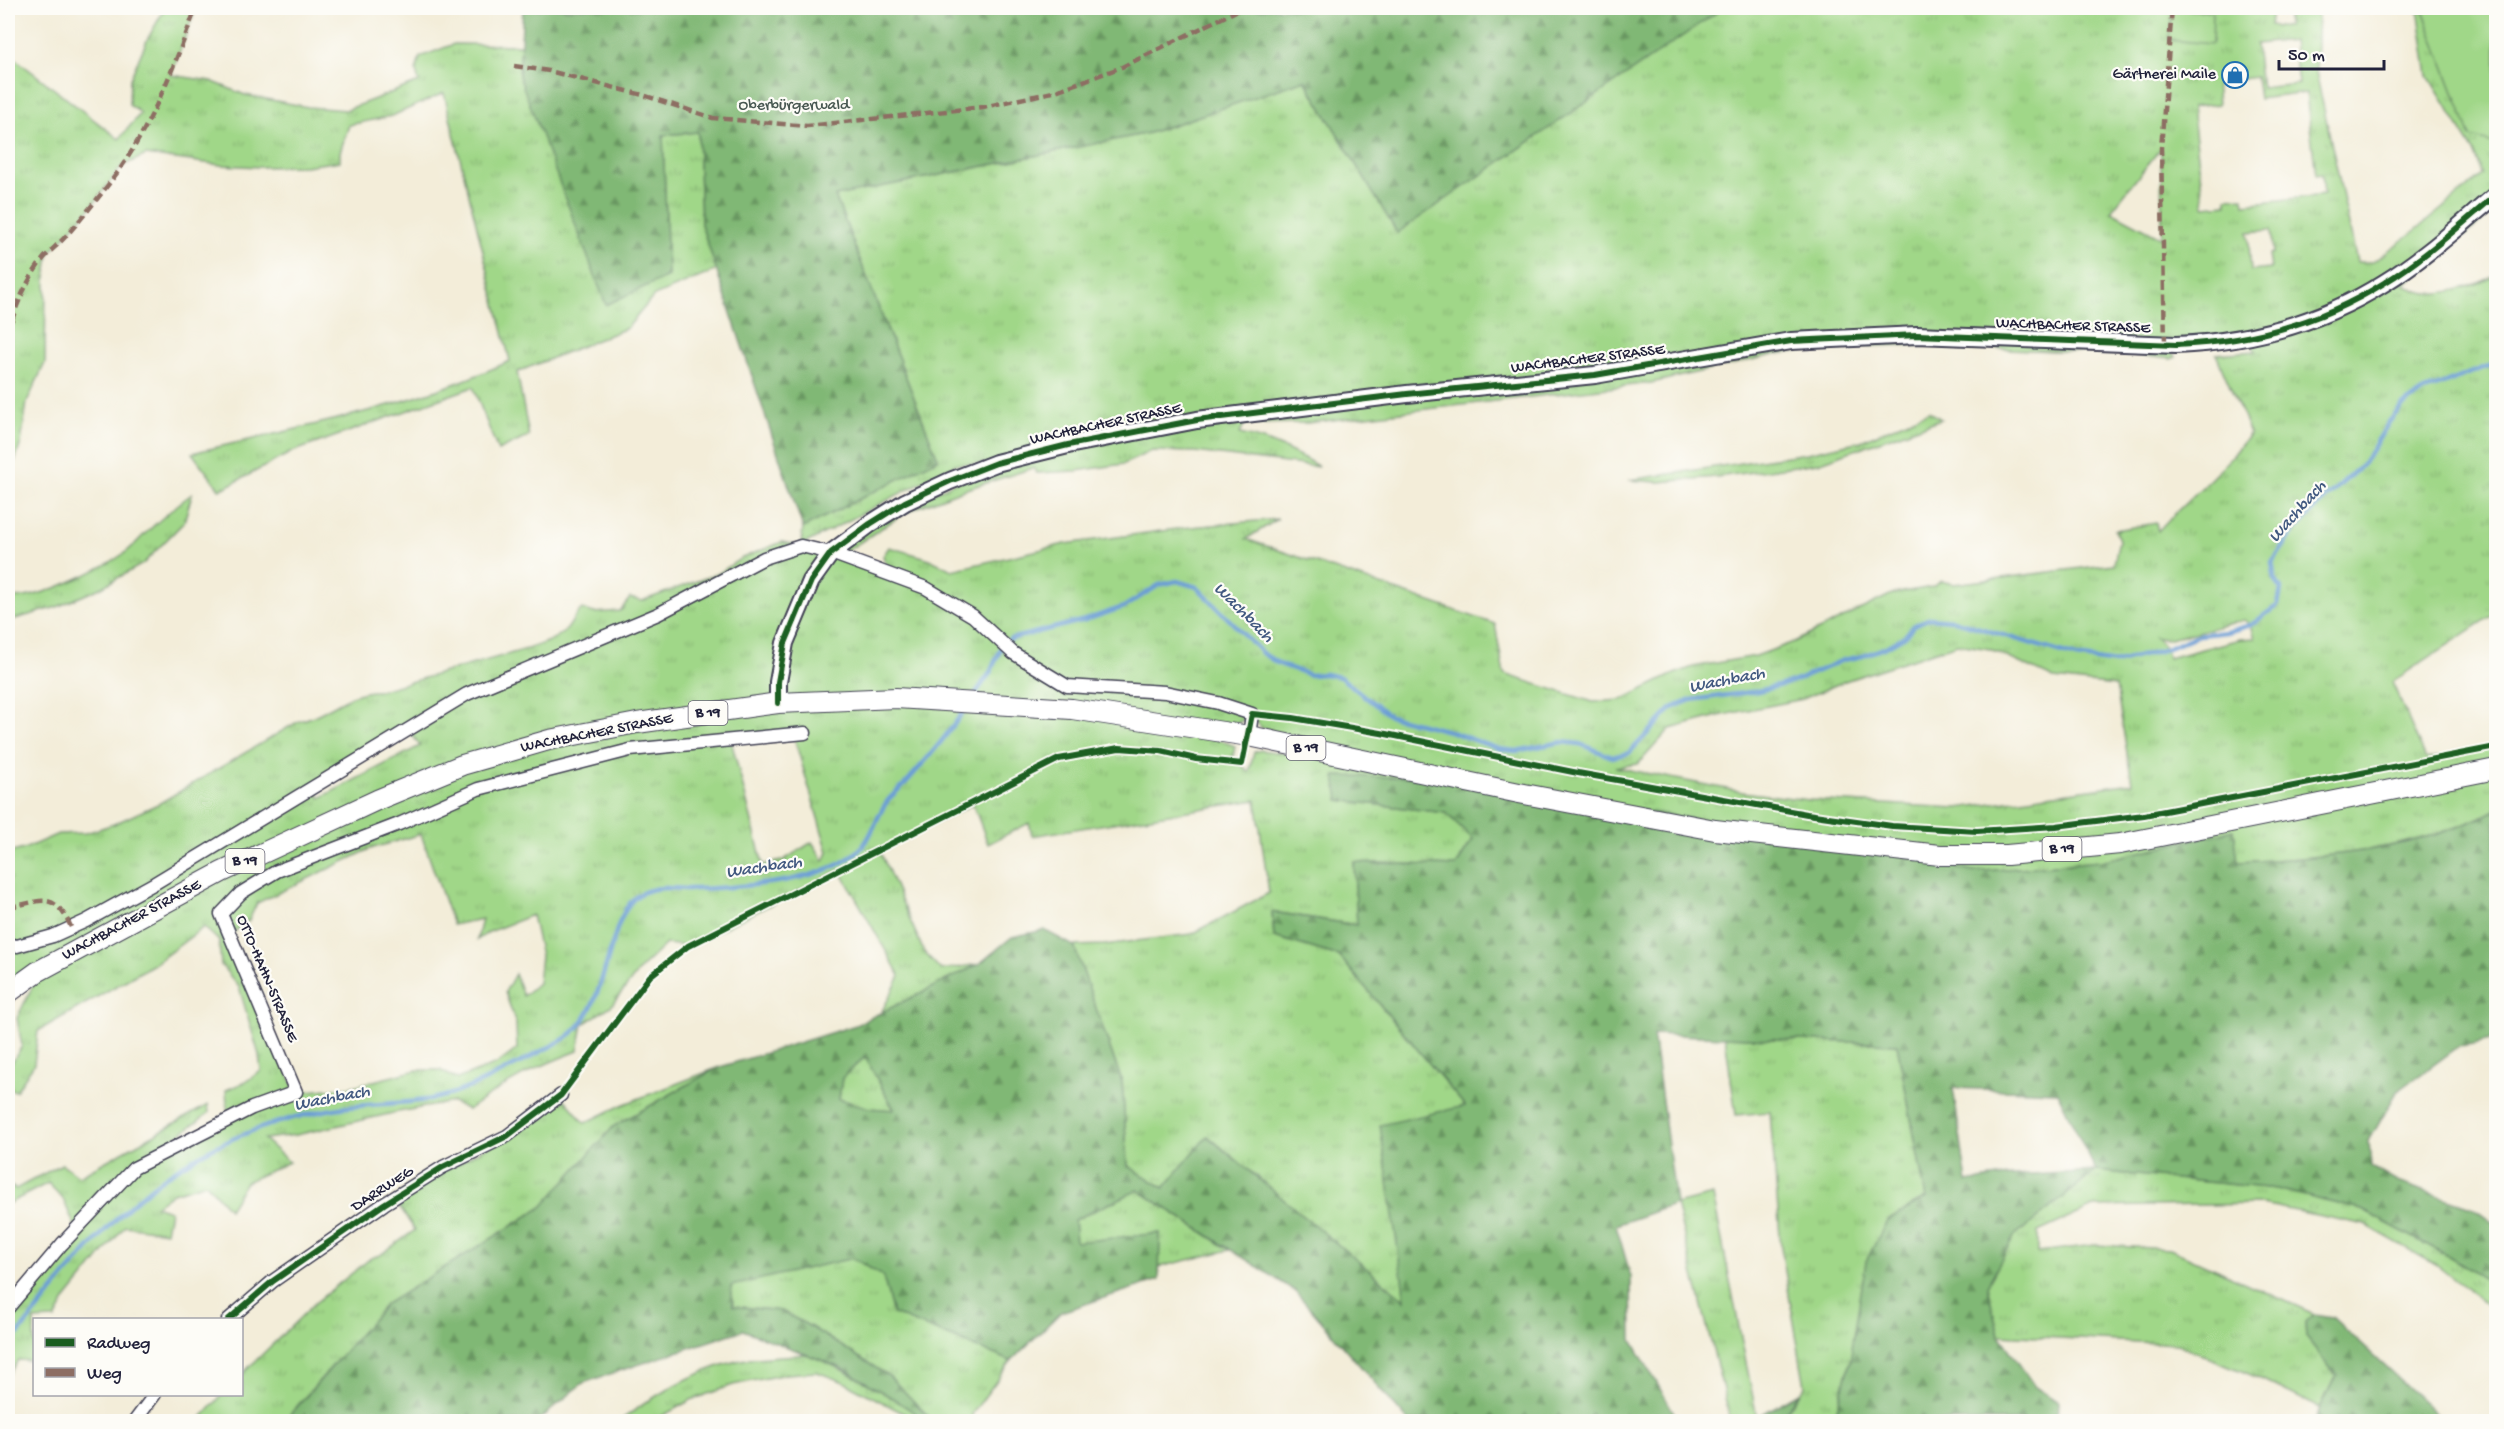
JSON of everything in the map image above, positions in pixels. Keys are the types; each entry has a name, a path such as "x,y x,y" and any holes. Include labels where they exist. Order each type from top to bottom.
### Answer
{"main road":[{"name":"B 19","path":"778,703 896,698 1072,709 1249,736 1519,794 1715,830 1940,855 2007,855 2120,844 2496,769"},
{"name":"WACHBACHER STRASSE","path":"8,993 37,972 261,853 377,800 462,765 549,740 637,723 778,703"},
{"name":"B 19","path":"8,975 37,972"}],"street":[{"name":"WACHBACHER STRASSE","path":"778,703 778,682 785,643 811,581 831,554 870,524 905,502 996,463 1068,445 1249,412 1407,393 1595,375 1791,341 1917,335 2176,345 2216,343 2246,338 2313,319 2359,298 2412,264 2496,195"},
{"path":"8,944 17,946 53,936 86,921 155,883 467,694 658,614 764,558 801,546 831,554 926,588 973,616 1013,653 1067,687 1165,692 1218,703 1252,714 1249,736"},
{"name":"OTTO-HAHN-STRASSE","path":"8,1308 62,1244 134,1168 252,1108 296,1092 221,914 241,893 277,871 399,824 478,789 630,750 805,733"},
{"name":"DARRWEG","path":"230,1318 273,1281 384,1204 443,1167 507,1136 561,1095"},
{"path":"134,1422 154,1396"}],"green space":[{"path":"165,8 196,8 171,75 211,81 245,95 308,107 346,110 419,82 416,71 420,57 454,44 521,45 519,76 668,276 663,135 698,132 701,224 717,270 654,296 627,328 517,372 529,436 498,451 473,387 292,452 220,490 192,453 394,404 510,361 444,93 392,116 349,125 340,152 340,161 305,166 260,167 221,165 146,155 122,166 91,207 49,254 46,278 45,363 27,402 21,443 8,480 8,64 14,58 119,139 141,113 129,105 130,79 147,40"},
{"name":"Oberbürgerwald","path":"523,8 1723,8 1397,233 1305,80 1149,133 835,196 938,459 803,528 701,224 698,132 663,135 668,276 606,305 519,76"},
{"path":"1723,8 2318,8 2316,72 2357,262 2373,262 2483,175 2474,151 2428,76 2418,8 2437,8 2496,41 2496,210 2404,284 2420,291 2439,293 2480,283 2496,275 2496,613 2392,682 2426,759 2496,747 2496,810 2466,824 2403,843 2370,850 2304,858 2238,862 2234,831 2101,861 1973,872 1877,850 1339,800 1446,813 1473,839 1456,866 1354,862 1357,925 1272,912 1274,937 1339,956 1465,1106 1405,1301 1208,1136 1164,1188 1128,1166 1122,1082 1074,946 1104,945 1192,934 1269,893 1256,800 1032,836 1029,823 988,844 973,804 880,851 924,952 941,970 979,964 881,1013 900,976 840,870 688,946 666,944 641,968 611,1006 583,1024 578,1051 521,1076 468,1110 453,1102 296,1135 264,1139 289,1162 246,1182 229,1209 206,1183 173,1193 155,1206 170,1211 166,1232 125,1226 66,1299 56,1318 33,1318 33,1361 18,1360 8,1376 8,1308 76,1229 63,1199 48,1183 8,1204 8,1185 16,1189 62,1164 79,1176 208,1105 209,1113 139,1164 228,1120 226,1090 245,1082 261,1071 259,1055 239,987 221,965 219,941 204,927 154,964 38,1031 34,1064 16,1091 8,1089 8,1069 22,1046 17,1018 37,977 8,975 8,853 24,849 58,834 86,833 114,824 160,803 299,721 320,714 358,694 378,691 527,649 563,633 582,609 594,613 620,611 630,598 642,601 719,573 740,559 782,542 801,546 803,528 938,459 835,196 1149,133 1305,80 1398,232","holes":["2272,12 2289,14 2287,27 2270,25","2293,40 2298,84 2261,88 2256,44","2256,77 2259,99 2306,93 2316,175 2322,174 2324,195 2244,204 2243,197 2227,198 2227,204 2204,206 2192,107 2218,104 2216,82","2160,149 2161,149 2162,238 2111,211","2271,230 2273,253 2269,254 2271,269 2251,271 2248,232","2245,338 2256,351 2216,354 2250,433 2218,472 2158,531 2156,523 2115,530 2119,540 2114,564 1954,584 1941,581 1932,587 1892,594 1794,642 1756,656 1693,667 1621,700 1593,702 1504,674 1495,624 1246,539 1278,519 1191,527 1065,544 952,570 927,558 889,547 883,556 890,575 839,556 906,512 960,491 1033,468 1037,473 1076,471 1124,464 1151,451 1195,452 1319,467 1281,447 1240,434 1244,424 1307,423 1651,383 1782,353 1862,346 1909,345 2130,354 2171,359 2176,357 2165,345","994,463 870,524 831,553 802,545 956,464","2244,620 2251,625 2255,638 2240,639 2168,658 2166,649 2155,637 2166,640","1957,644 1990,649 2054,679 2116,686 2132,783 1958,808 1809,800 1742,792 1615,767 1638,764 1670,729 1718,716 1803,699 1845,681","1252,714 1261,728 1443,777 1261,750 1254,752 1249,772 1233,757 1235,746 1181,725 1238,723","409,730 420,746 320,798 315,787","793,734 828,852 824,861 812,842 784,860 763,865 731,740","421,834 453,925 482,919 477,940 489,932 532,915 541,956 538,983 523,996 515,974 505,992 516,1024 517,1049 497,1064 457,1079 440,1070 417,1070 350,1087 296,1092 230,935 249,920 257,903 370,849"]},
{"path":"2172,8 2213,12 2212,44 2169,40"},
{"path":"2422,8 2496,8 2496,138 2493,143 2471,137"},
{"path":"1929,411 1941,419 1818,463 1716,477 1659,482 1629,480 1807,453 1861,441"},
{"path":"192,494 184,522 143,564 98,589 57,607 8,621 8,596 18,598 49,590 103,566 129,550 180,502"},
{"path":"1335,776 1451,778 1877,850 1973,872 2101,861 2234,830 2238,862 2304,858 2404,843 2467,824 2496,810 2496,1039 2458,1047 2397,1092 2369,1141 2371,1167 2397,1182 2471,1207 2496,1225 2496,1277 2486,1280 2452,1258 2362,1210 2277,1189 2096,1171 2014,1237 1987,1286 1999,1335 2035,1387 2058,1402 2057,1421 1834,1421 1850,1361 1866,1261 1887,1221 1926,1198 1897,1044 1653,1034 1676,1204 1616,1225 1631,1277 1632,1340 1677,1418 1682,1421 1408,1421 1295,1291 1138,1190 1074,1220 1076,1242 1160,1233 1159,1280 1061,1312 1011,1361 893,1314 883,1276 853,1258 731,1286 733,1306 781,1311 811,1327 889,1376 933,1421 927,1421 842,1368 743,1330 583,1383 538,1421 284,1422 386,1304 542,1207 614,1126 717,1068 856,1025 979,964 1012,937 1044,930 1074,946 1122,1082 1128,1166 1164,1188 1207,1136 1405,1300 1380,1125 1465,1106 1339,956 1274,937 1272,912 1357,925 1354,862 1456,866 1473,839 1446,813 1339,800","holes":["865,1057 894,1109 894,1110 869,1108 839,1099 842,1078","1953,1088 2057,1092 2096,1171 1998,1177 1967,1182"]},
{"path":"1725,1037 1897,1044 1926,1198 1912,1205 1850,1361 1834,1421 1779,1421 1805,1386 1781,1248 1770,1112 1736,1115"},
{"path":"865,1057 894,1110 869,1108 839,1099 842,1078"},
{"path":"717,1068 614,1126 542,1207 386,1304 284,1421 198,1422 221,1396 243,1396 243,1373 315,1303 371,1258 380,1255 415,1230 398,1205 396,1197 507,1136 561,1095 585,1123 622,1105"},
{"path":"2096,1171 2277,1189 2362,1210 2452,1258 2486,1280 2496,1277 2496,1312 2436,1265 2366,1225 2262,1204 2093,1207 2038,1232 2038,1252 2095,1245 2170,1249 2314,1314 2305,1322 2306,1337 2336,1375 2320,1408 2263,1380 2177,1344 1999,1335 1987,1286 2014,1237"},
{"path":"1138,1190 1230,1250 1159,1267 1160,1233 1076,1243 1074,1220"},
{"path":"1713,1195 1757,1418 1750,1421 1731,1421 1676,1204"},
{"path":"853,1258 883,1276 893,1314 1011,1361 972,1414 974,1421 933,1421 889,1376 811,1327 781,1311 733,1306 731,1285"},
{"path":"2314,1314 2332,1317 2444,1421 2342,1422 2338,1418 2336,1421 2314,1421 2336,1375 2306,1337 2305,1322"},
{"path":"806,1354 868,1384 927,1421 918,1421 844,1382 817,1372 786,1374 733,1385 691,1400 653,1421 618,1422 660,1394 705,1371 745,1359"},
{"path":"1799,1393 1779,1421 1750,1421"}],"waterway":[{"name":"Wachbach","path":"973,697 990,673 1001,648 1010,639 1085,620 1124,607 1159,585 1177,581 1197,587 1262,653 1279,664 1310,675 1325,674 1340,677 1390,716 1449,731 1499,749 1516,751 1562,742 1580,744 1612,757 1629,753 1672,708 1691,700 1758,691 1793,682 1843,660 1863,656 1886,647 1905,636 1914,625 1930,618 1953,620 2076,657 2115,663 2166,649 2198,635 2226,632 2251,625 2278,605 2281,589 2275,579 2272,563 2295,530 2317,506 2364,463 2389,422 2402,406 2425,391 2496,363"},
{"name":"Wachbach","path":"8,1347 88,1248 134,1202 158,1182 199,1155 234,1138 309,1114 354,1106 419,1101 458,1092 494,1076 567,1037 582,1023 592,1004 601,983 621,918 630,903 642,893 660,888 714,888 796,879 826,870 852,856 866,842 889,799 925,761 965,709"}],"marked path":[{"path":"8,334 21,297 40,263 87,212 120,169 143,131 163,91 196,8"},
{"path":"514,66 549,71 643,95 713,118 807,126 983,107 1053,92 1122,67 1242,8"},
{"path":"2165,344 2161,148 2172,8"},
{"path":"8,907 37,901 52,902 71,927"}],"cycle path":[{"path":"778,703 778,682 785,643 811,581 831,553 905,502 996,463 1068,445 1197,420 1407,394 1595,375 1791,341 1917,335 2176,345 2231,340 2284,328 2360,297 2414,263 2496,195"},
{"path":"230,1318 273,1281 384,1204 443,1167 507,1136 561,1095 650,976 688,946 1059,759 1119,748 1161,751 1196,759 1242,764 1252,714 1293,718 1381,733 1578,773 1807,814 1892,826 1977,831 2056,826 2144,815 2496,747"}],"place":[{"name":"Gärtnerei Maile","path":"2235,75"}]}
